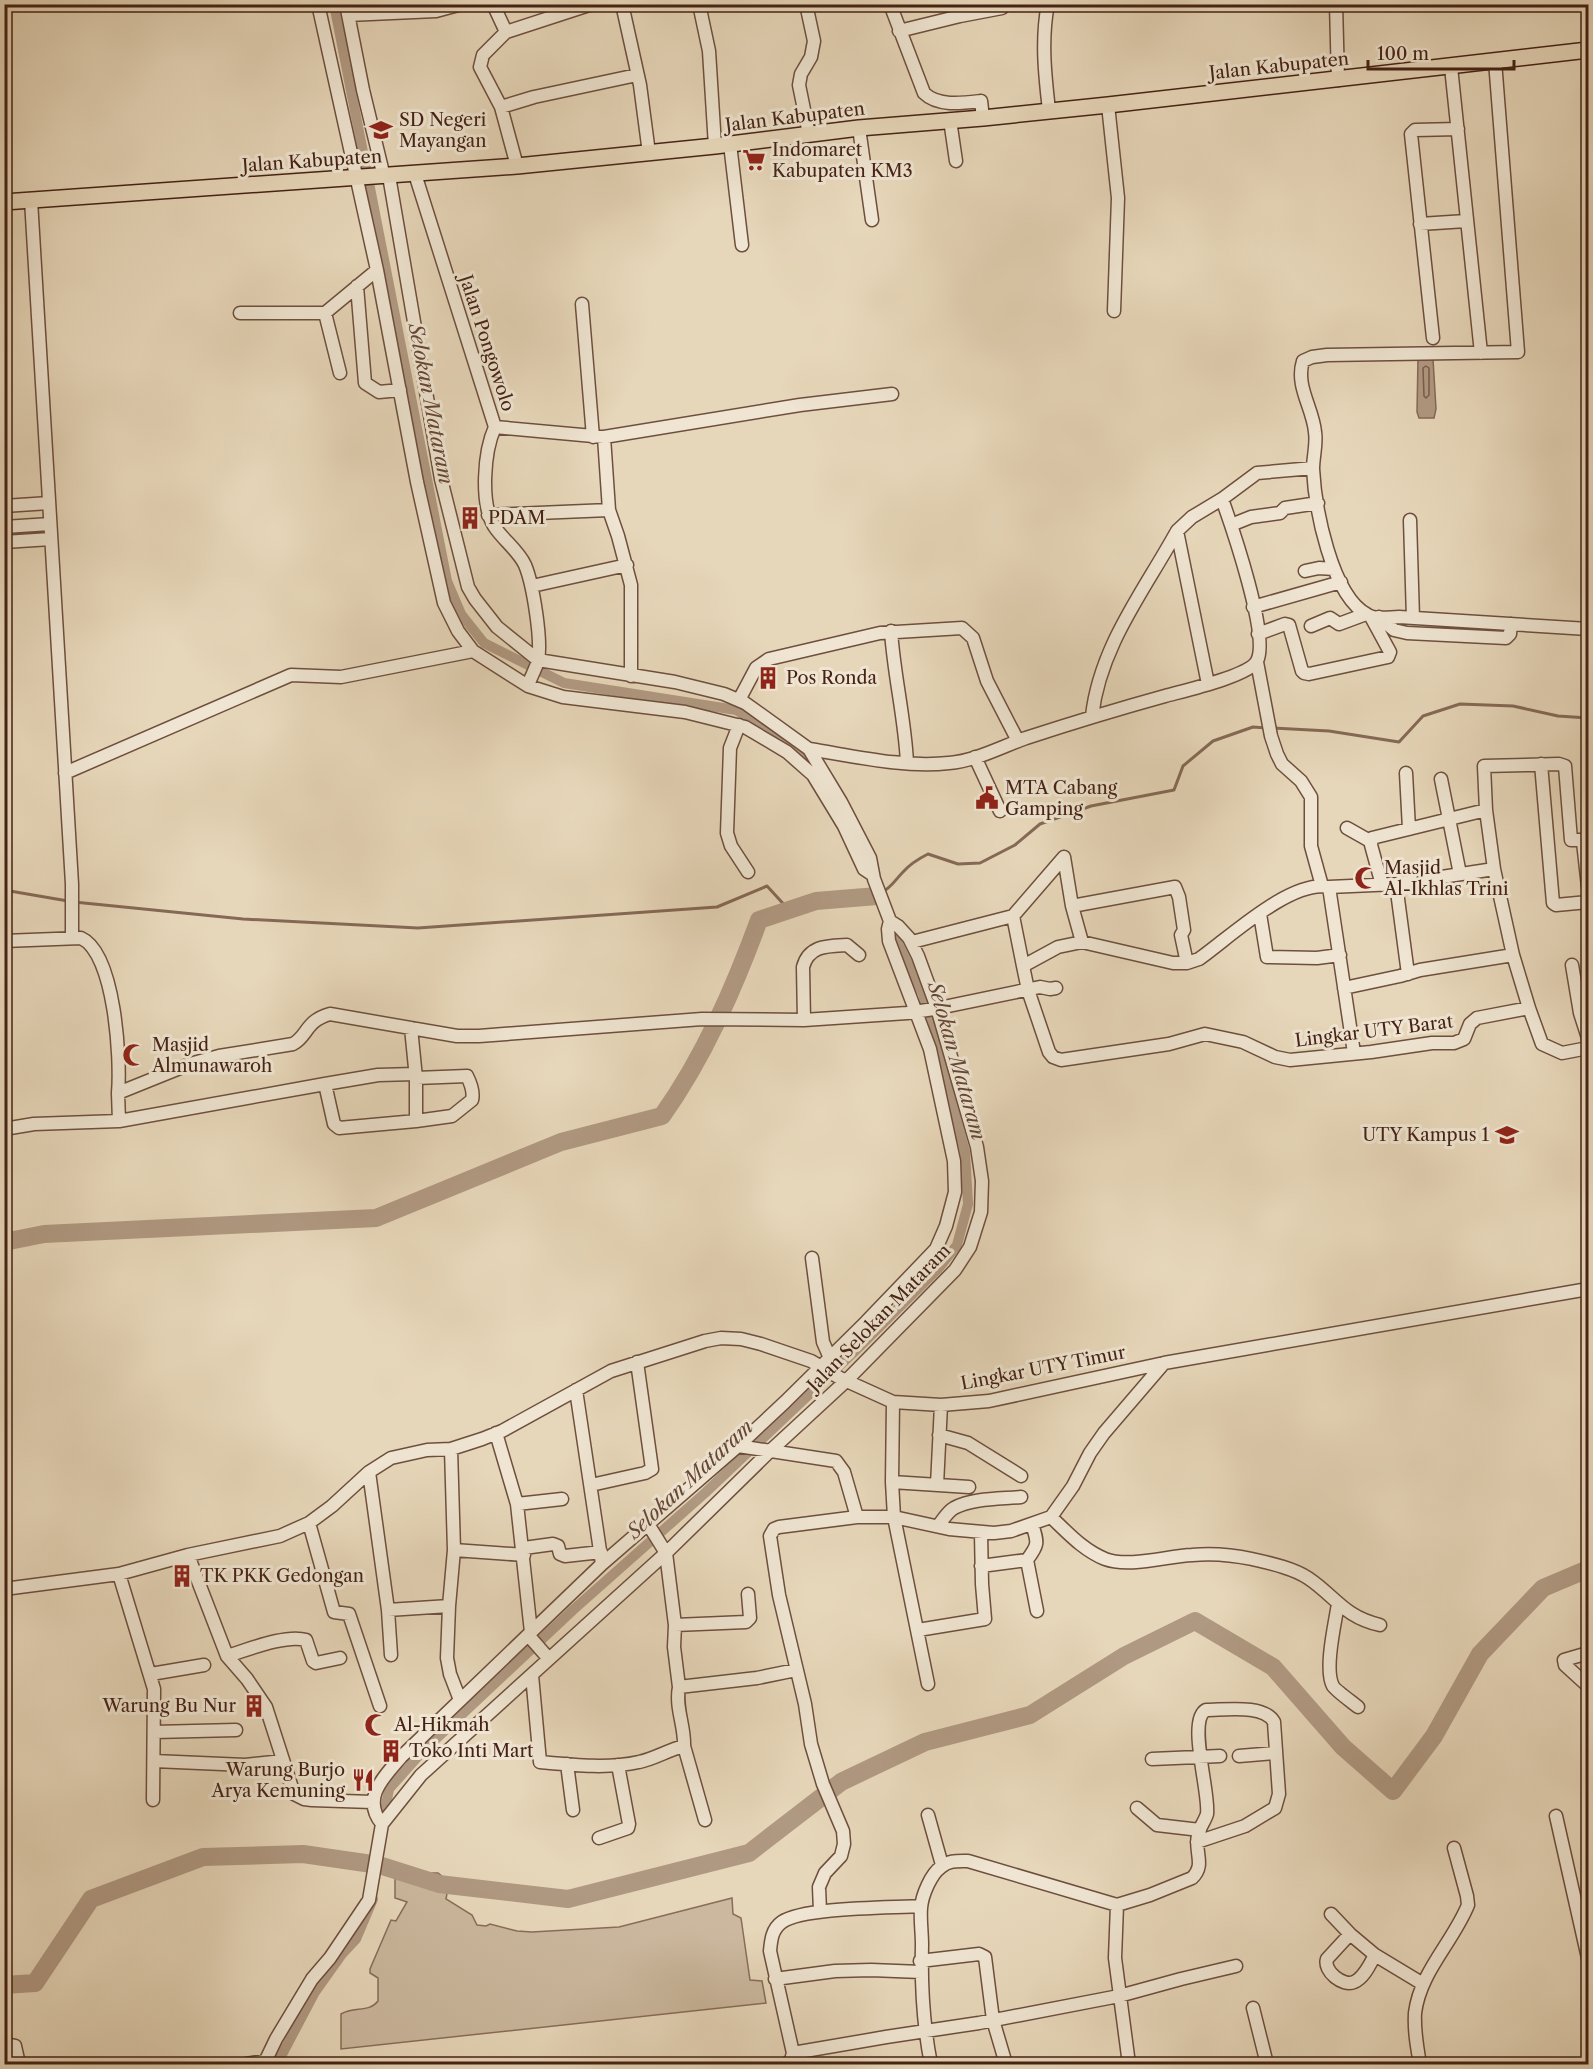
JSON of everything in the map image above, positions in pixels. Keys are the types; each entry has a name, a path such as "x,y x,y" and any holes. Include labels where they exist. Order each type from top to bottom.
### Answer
{"main road":[{"name":"Jalan Kabupaten","path":"4,202 359,179 517,166 723,145 859,128 1108,105 1588,50"}],"street":[{"path":"318,4 359,179 444,603 458,631 473,651"},
{"path":"347,10 424,8 462,4"},
{"path":"493,4 506,32"},
{"path":"517,166 501,107 480,67 483,55 506,32 592,4"},
{"path":"622,4 640,85 649,153"},
{"path":"699,4 742,245"},
{"path":"806,4 814,41 811,57 801,74 799,85 809,134"},
{"path":"890,4 924,93 937,100 981,101 983,118"},
{"path":"1048,4 1045,75 1049,110"},
{"path":"1336,4 1338,80"},
{"path":"899,32 1002,8"},
{"name":"Jalan Selokan Mataram","path":"347,10 363,90 386,177 441,479 468,587 533,673 631,676 708,689 739,700 748,719 809,749 841,802 866,850 872,863 870,874 889,918 905,932 912,942 977,1147 983,1195 977,1229 964,1258 955,1270 664,1551 547,1657 532,1675 445,1752 379,1824"},
{"path":"1495,61 1518,352 1327,355 1303,361 1300,381 1316,433 1313,468 1325,544 1334,569 1354,605 1400,632 1506,638 1510,634 1511,624"},
{"path":"1451,67 1481,353"},
{"path":"501,107 534,97 637,75"},
{"path":"1108,105 1118,198 1114,311"},
{"path":"950,120 957,161"},
{"path":"859,128 872,220"},
{"path":"1432,338 1411,134 1416,130 1458,129"},
{"name":"Jalan Pongowolo","path":"415,174 495,427 599,437 789,406 892,394"},
{"path":"31,200 72,885 72,938"},
{"path":"1420,224 1466,220"},
{"path":"240,313 325,313 376,270"},
{"path":"357,286 365,383 379,392 400,390"},
{"path":"582,304 609,510 631,585 633,612 631,676"},
{"path":"325,313 340,373"},
{"path":"495,427 487,452 488,515 494,526 519,555 532,586 536,621 533,673"},
{"path":"1092,716 1098,679 1113,641 1177,531 1192,517 1222,499 1257,473 1313,468"},
{"path":"1222,499 1247,573 1260,651 1257,662 1271,736 1282,764 1310,792 1312,802 1311,846 1325,886 1340,955 1354,1053"},
{"path":"4,506 49,503"},
{"path":"1231,525 1251,517 1280,513 1285,508 1318,503"},
{"path":"488,515 609,510"},
{"path":"1410,520 1413,618"},
{"path":"4,526 50,524"},
{"path":"1177,531 1208,684"},
{"path":"4,542 51,540"},
{"path":"532,586 627,565"},
{"path":"1305,571 1319,568 1334,569"},
{"path":"1254,607 1341,582"},
{"path":"1258,634 1285,624 1290,625 1302,671 1309,674 1389,657 1390,652 1372,616"},
{"path":"1311,626 1330,618 1339,624 1372,616 1588,629"},
{"path":"1467,636 1469,621"},
{"path":"739,700 756,668 766,660 852,638 891,632 956,627 967,631 975,644 987,681 1018,741"},
{"path":"891,632 894,662 904,712 907,763"},
{"path":"65,773 291,675 341,677 473,651 533,673 563,697 748,719 806,766 844,826 870,874"},
{"path":"809,749 907,763 951,763 975,757 1092,716 1208,684 1249,669 1257,662"},
{"path":"748,719 730,748 727,824 731,846 748,872"},
{"path":"975,757 1000,811"},
{"path":"1541,764 1553,903 1556,905 1588,902"},
{"path":"1588,887 1583,842 1582,840 1571,840 1565,766 1541,764 1484,766 1486,810 1494,869 1513,955 1528,1008 1542,1044 1562,1053 1588,1047"},
{"path":"1406,773 1409,829"},
{"path":"1441,779 1460,874"},
{"path":"1370,841 1374,837 1486,810"},
{"path":"1347,828 1370,841 1382,885"},
{"path":"912,942 1013,916 1064,857 1072,906 1082,942"},
{"path":"1023,966 1058,947 1082,942 1173,963 1188,963 1199,959 1281,899 1325,886 1396,885 1494,869"},
{"path":"1396,885 1408,974"},
{"path":"1072,906 1175,887 1179,897 1184,930 1181,935 1188,963"},
{"path":"1260,914 1267,957 1317,958 1340,955"},
{"name":"Lingkar UTY Barat","path":"1013,916 1028,990 1049,1052 1053,1057 1061,1060 1169,1044 1208,1034 1243,1042 1275,1057 1290,1060 1458,1042 1464,1039 1472,1022 1477,1018 1528,1008"},
{"name":"Jalan Selokan Mataram","path":"265,2063 276,2039 312,1979 330,1958 369,1900 379,1824 372,1802 383,1777 460,1700 531,1636 601,1558 651,1529 740,1447 825,1364 936,1248 951,1208 955,1183 954,1161 935,1068 918,1010 889,941 889,918"},
{"path":"4,941 81,938 89,943 96,952 105,974 111,999 119,1052 119,1121"},
{"path":"804,1020 803,967 812,951 819,947 848,945 859,955"},
{"path":"1344,988 1420,970 1513,955"},
{"path":"1572,965 1580,1013 1588,1038"},
{"path":"118,1093 190,1064 234,1052 295,1043 312,1022 330,1014 457,1036 480,1036 702,1019 804,1020 935,1009 1040,987 1056,988"},
{"path":"411,1028 416,1076 416,1121"},
{"path":"4,1129 34,1125 119,1121 325,1084 378,1075 467,1076 473,1096 472,1100 452,1116 339,1128 334,1124 325,1084"},
{"path":"812,1258 825,1364"},
{"name":"Lingkar UTY Timur","path":"893,1402 941,1405 1011,1397 1164,1363 1588,1289"},
{"path":"4,1589 119,1574 188,1555 280,1536 309,1523 384,1461 427,1450 451,1449 496,1433 610,1371 722,1338 741,1339 825,1364 843,1380 893,1402 894,1517 928,1684"},
{"path":"591,1485 645,1473 652,1469 637,1362"},
{"path":"820,1911 819,1887 825,1873 841,1856 844,1844 843,1831 823,1784 811,1744 805,1704 779,1595 770,1536 774,1529 857,1517 894,1517 981,1533 1003,1533 1052,1516 1073,1486 1090,1453 1104,1433 1164,1363"},
{"path":"454,1550 524,1552 554,1544 558,1546 560,1554 566,1556 601,1558 576,1390"},
{"path":"937,1485 941,1405"},
{"path":"496,1433 517,1504 524,1552 531,1636 547,1657"},
{"path":"939,1435 968,1443 1022,1476"},
{"path":"740,1447 836,1461 844,1472 857,1517"},
{"path":"451,1449 454,1550 447,1658 460,1700"},
{"path":"369,1472 388,1610 391,1655"},
{"path":"892,1482 969,1487"},
{"path":"938,1526 948,1512 954,1508 972,1502 1022,1497"},
{"path":"517,1504 562,1499"},
{"path":"1052,1516 1078,1544 1106,1559 1142,1561 1207,1554 1252,1559 1302,1573 1338,1604 1368,1623 1380,1625"},
{"path":"309,1523 334,1612 350,1614 380,1706"},
{"path":"981,1566 1027,1560 1036,1548 1037,1541 1032,1524"},
{"path":"651,1529 664,1551 675,1625 674,1647 679,1687 677,1704 684,1746 705,1820"},
{"path":"918,1630 985,1619 981,1533"},
{"path":"188,1555 227,1656 247,1679 266,1707 294,1794 304,1799 372,1802"},
{"path":"1027,1560 1037,1611"},
{"path":"119,1574 154,1689 153,1800"},
{"path":"675,1625 746,1622 750,1618 748,1594"},
{"path":"1338,1604 1331,1657 1332,1684 1358,1707"},
{"path":"388,1610 449,1606"},
{"path":"227,1656 279,1641 302,1638 306,1640 313,1661 316,1663 340,1658"},
{"path":"1588,1653 1565,1658 1565,1665 1588,1686"},
{"path":"151,1674 204,1665"},
{"path":"679,1687 757,1678 796,1670"},
{"path":"532,1675 540,1762 618,1765 642,1761 684,1746"},
{"path":"931,2064 925,2031 920,1967 921,1906 932,1878 942,1865 953,1861 968,1861 1117,1905 1192,1878 1197,1874 1200,1866 1199,1836 1207,1814 1199,1718 1206,1710 1262,1711 1270,1715 1274,1722 1279,1794 1275,1808 1245,1826 1199,1836 1157,1825 1137,1808"},
{"path":"154,1732 236,1730"},
{"path":"1239,1756 1276,1753"},
{"path":"1152,1759 1220,1756"},
{"path":"154,1761 245,1765 283,1761"},
{"path":"567,1764 573,1810"},
{"path":"599,1838 628,1828 618,1765"},
{"path":"928,1815 942,1865"},
{"path":"1556,1816 1588,1958"},
{"path":"1420,2064 1415,2011 1423,1984 1468,1905 1454,1848"},
{"path":"1117,1905 1115,1958 1129,2064"},
{"path":"786,2064 791,2060 793,2053 770,1951 772,1934 782,1922 801,1914 820,1911 921,1906"},
{"path":"1330,1914 1375,1955 1423,1984"},
{"path":"1350,1934 1327,1959 1325,1964 1327,1970 1347,1984 1353,1983 1359,1979 1375,1955"},
{"path":"775,1979 835,1971 920,1967 980,1954 985,1957 993,2020 1006,2064"},
{"path":"793,2053 993,2020 1119,1996 1236,1966"},
{"path":"1252,2008 1256,2014 1267,2064"},
{"path":"4,2044 15,2046 19,2064"},
{"path":"246,2064 265,2063"}],"shaded area":[{"path":"409,1868 426,1873 438,1873 449,1882 446,1899 472,1915 477,1925 490,1924 517,1931 619,1927 732,1898 733,1914 741,1918 750,1980 762,1981 766,2003 341,2049 341,2014 370,2007 378,2001 378,1978 370,1973 370,1969 391,1920 396,1921 407,1902 395,1898 395,1874 397,1871"}],"water":[{"path":"1418,358 1433,359 1436,409 1434,418 1419,418 1417,412"}],"waterway":[{"name":"Selokan Mataram","path":"334,4 447,581 461,614 484,643 564,683 736,710 784,739 820,775"},
{"path":"1273,728 1329,731 1399,742 1423,716 1460,704 1513,706 1558,716 1588,718"},
{"path":"881,893 891,886 911,864 928,854 958,864 980,863 1015,845 1040,824 1091,806 1174,790 1183,766 1213,741 1253,727 1266,728"},
{"path":"74,902 243,919 418,928 717,907 767,886 789,910"},
{"path":"4,890 68,901"},
{"path":"4,1242 44,1234 376,1218 561,1142 662,1116 705,1046 759,920 816,901 877,896"},
{"name":"Selokan Mataram","path":"383,1822 389,1789 423,1751 573,1610 705,1493 856,1350 938,1269 957,1245 968,1204 965,1152 923,994 889,926"},
{"path":"4,1985 35,1983 91,1899 203,1857 303,1854 379,1865 439,1884 568,1899 749,1853 841,1782 925,1742 1030,1715 1124,1656 1195,1621 1273,1667 1343,1747 1393,1791 1434,1736 1480,1654 1543,1588 1588,1569"},
{"name":"Selokan Mataram","path":"277,2064 315,1992 342,1954 356,1939 373,1899"}],"place":[{"name":"SD Negeri Mayangan","path":"381,130"},
{"name":"Indomaret Kabupaten KM3","path":"754,160"},
{"name":"PDAM","path":"470,518"},
{"name":"Pos Ronda","path":"768,678"},
{"name":"MTA Cabang Gamping","path":"987,798"},
{"name":"Masjid Al-Ikhlas Trini","path":"1366,878"},
{"name":"Masjid Almunawaroh","path":"134,1055"},
{"name":"UTY Kampus 1","path":"1507,1135"},
{"name":"TK PKK Gedongan","path":"182,1576"},
{"name":"Warung Bu Nur","path":"254,1706"},
{"name":"Al-Hikmah","path":"376,1725"},
{"name":"Toko Inti Mart","path":"391,1751"},
{"name":"Warung Burjo Arya Kemuning","path":"363,1780"}]}
